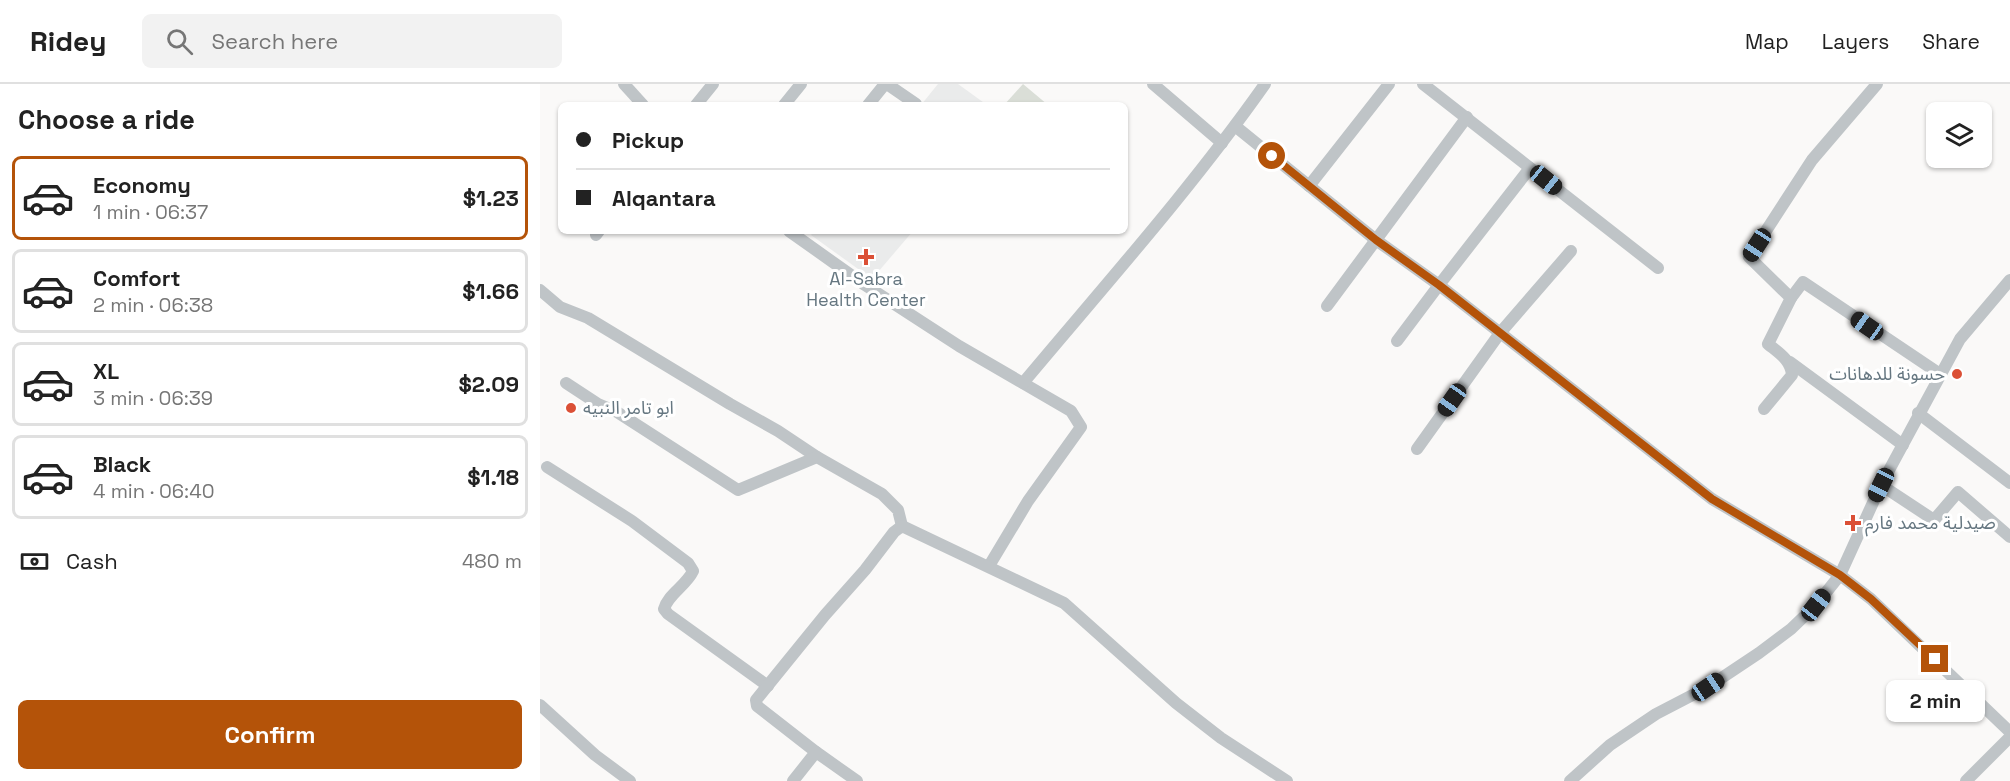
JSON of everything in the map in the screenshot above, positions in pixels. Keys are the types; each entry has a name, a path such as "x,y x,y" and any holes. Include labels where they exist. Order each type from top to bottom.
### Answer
{"street":[{"path":"624,84 640,102"},
{"path":"698,102 713,84"},
{"path":"786,102 801,84"},
{"path":"871,102 886,84 913,102"},
{"path":"1153,84 1222,144"},
{"path":"1023,383 1182,194 1222,144 1265,84"},
{"path":"1309,186 1389,84"},
{"path":"1423,84 1658,268"},
{"path":"1791,298 1749,257 1812,160 1876,84"},
{"path":"1327,306 1467,117"},
{"path":"1235,126 1376,240 1439,285 1712,499 1840,575 1871,599 2010,732"},
{"path":"1397,341 1530,168"},
{"path":"793,234 959,346 1071,411 1081,427 1028,501 989,566"},
{"path":"1417,449 1500,333 1571,251"},
{"path":"1572,780 1582,768 1619,739 1656,714 1708,687 1791,629 1816,605 1840,575 1881,485 1960,339 2010,280"},
{"path":"1903,445 1797,369 1768,344 1791,298 1803,282 1940,374"},
{"path":"540,290 560,307 588,318 882,494 898,510 902,526"},
{"path":"1764,409 1792,375 1786,359"},
{"path":"566,383 598,404 617,412 738,490 817,457"},
{"path":"1918,413 2010,483"},
{"path":"547,467 632,521 688,563 693,571 688,581 666,601 664,609 768,686"},
{"path":"1881,485 1934,520 1958,492 2010,537"},
{"path":"902,526 1064,603 1176,704 1272,777 1287,781"},
{"path":"857,781 757,706 756,700 894,532 902,526"},
{"path":"540,705 595,755 630,781"},
{"path":"1966,781 2010,737"},
{"path":"793,781 816,752"}],"shaded area":[{"path":"938,84 958,84 983,102 923,102"},
{"path":"1023,84 1044,102 1007,102"},
{"name":"Al-Sabra Health Center","path":"812,234 910,234 872,279"}],"place":[{"name":"Al-Sabra Health Center","path":"866,257"},
{"name":"حسونة للدهانات","path":"1957,374"},
{"name":"ابو تامر النبيه","path":"571,408"},
{"name":"صيدلية محمد فارم","path":"1853,523"}],"route":[{"path":"1272,156 1376,240 1439,285 1712,499 1840,575 1871,599 1935,659"}]}
